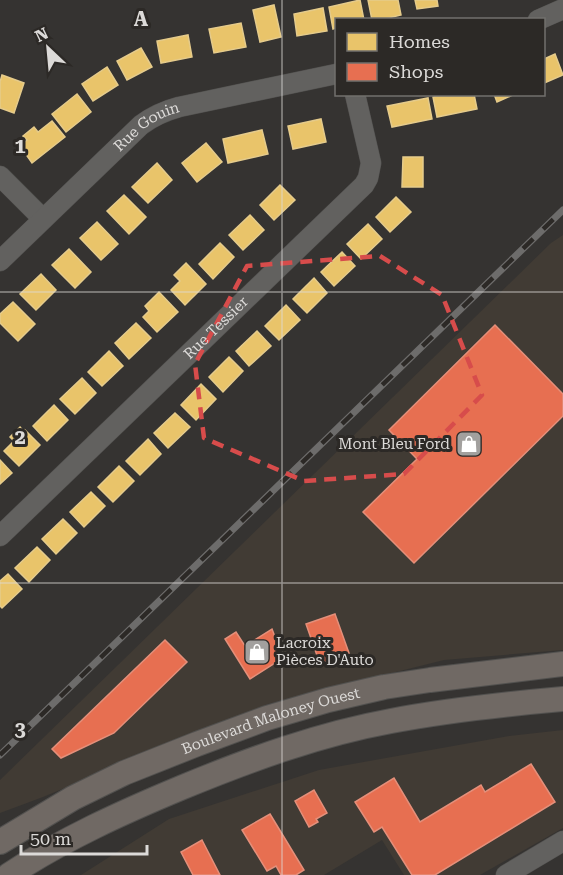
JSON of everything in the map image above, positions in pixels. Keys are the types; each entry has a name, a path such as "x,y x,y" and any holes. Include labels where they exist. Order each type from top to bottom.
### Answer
{"main road":[{"name":"Boulevard Maloney Ouest","path":"0,842 73,798 124,773 267,718 384,687 563,664"},
{"name":"Boulevard Maloney Ouest","path":"9,875 63,843 138,806 271,753 317,739 389,722 447,712 563,699"}],"street":[{"path":"543,18 563,9"},
{"name":"Rue Gouin","path":"0,261 152,117 179,106 335,74"},
{"name":"Rue Tessier","path":"0,536 364,185 369,178 370,163 355,96"},
{"path":"0,176 43,219"},
{"path":"506,875 563,841"}],"highlighted area":[{"path":"380,256 442,295 482,395 404,474 304,481 204,438 195,364 247,266"}],"shaded area":[{"path":"563,235 563,650 444,660 268,704 0,813 0,780 551,243"},
{"path":"563,730 563,828 480,875 404,875 382,840 324,875 81,875 169,819 319,770 509,736"}],"building: Homes":[{"path":"360,0 364,18 335,18 335,28 333,29 329,7"},
{"path":"368,0 398,0 401,15 372,18"},
{"path":"415,0 437,0 438,6 417,9"},
{"path":"274,5 281,37 260,42 253,10"},
{"path":"323,8 327,31 297,36 294,14"},
{"path":"241,23 246,47 214,53 209,29"},
{"path":"188,35 192,57 161,63 157,41"},
{"path":"141,48 152,67 127,80 117,61"},
{"path":"555,54 563,75 545,83 545,59"},
{"path":"107,67 118,85 93,101 82,84"},
{"path":"2,75 24,83 14,113 0,108"},
{"path":"77,94 91,112 66,132 52,114"},
{"path":"474,96 477,109 437,117 433,97"},
{"path":"495,96 510,96 497,102"},
{"path":"428,98 432,119 392,127 387,106"},
{"path":"321,119 326,142 293,149 288,126"},
{"path":"52,121 65,137 32,163 20,146 27,140 23,136 34,127 38,132"},
{"path":"262,130 268,154 228,163 223,139"},
{"path":"206,143 222,162 197,182 182,163"},
{"path":"403,157 423,157 423,187 402,187"},
{"path":"157,163 172,180 148,203 132,187"},
{"path":"280,185 295,200 274,220 260,205"},
{"path":"124,195 146,217 129,234 107,211"},
{"path":"396,197 411,212 390,232 376,217"},
{"path":"250,215 264,230 243,250 229,235"},
{"path":"97,222 118,244 101,260 80,238"},
{"path":"368,224 382,239 361,259 347,244"},
{"path":"220,243 234,257 213,279 199,264"},
{"path":"69,249 91,272 75,288 52,265"},
{"path":"342,252 355,266 334,286 321,272"},
{"path":"186,263 206,284 185,305 171,290 180,281 174,275"},
{"path":"41,274 56,290 36,310 20,294"},
{"path":"314,278 327,293 307,313 293,299"},
{"path":"159,292 178,312 157,332 143,317 149,311 145,306"},
{"path":"13,302 35,324 18,341 0,323 0,314"},
{"path":"286,305 300,320 279,340 265,326"},
{"path":"136,323 151,338 129,359 115,343"},
{"path":"257,331 271,346 249,366 236,351"},
{"path":"109,351 123,366 102,386 88,372"},
{"path":"229,357 243,371 223,392 209,377"},
{"path":"82,378 96,393 75,414 60,399"},
{"path":"201,384 216,399 196,420 181,405"},
{"path":"54,405 68,420 47,441 33,426"},
{"path":"175,413 190,427 168,448 154,433"},
{"path":"20,427 40,445 19,466 4,451 14,441 10,437"},
{"path":"148,439 161,454 140,475 126,461"},
{"path":"0,460 12,473 0,484"},
{"path":"119,466 134,481 113,502 98,487"},
{"path":"91,492 105,506 84,527 70,512"},
{"path":"63,519 77,533 56,554 42,539"},
{"path":"37,547 50,560 29,582 15,568"},
{"path":"8,574 22,589 2,608 0,606 0,581"}],"building: Shops":[{"name":"Mont Bleu Ford","path":"495,325 563,394 563,416 414,563 363,512 417,459 389,430"},
{"path":"335,614 349,653 320,664 306,624"},
{"name":"Lacroix Pièces D'Auto","path":"272,629 283,658 250,679 225,639 236,632 245,646"},
{"path":"165,640 187,662 114,733 61,758 52,749"},
{"path":"531,764 555,802 435,875 412,875 382,827 374,832 355,802 394,778 420,822 481,785 485,792"},
{"path":"314,790 327,813 316,819 318,822 309,827 295,801"},
{"path":"270,814 304,870 296,875 281,875 276,866 267,871 242,830"},
{"path":"202,840 220,875 193,875 181,852"}],"railway":[{"path":"0,755 563,210"}],"place":[{"name":"Mont Bleu Ford","path":"469,444"},
{"name":"Lacroix Pièces D'Auto","path":"257,652"}]}
